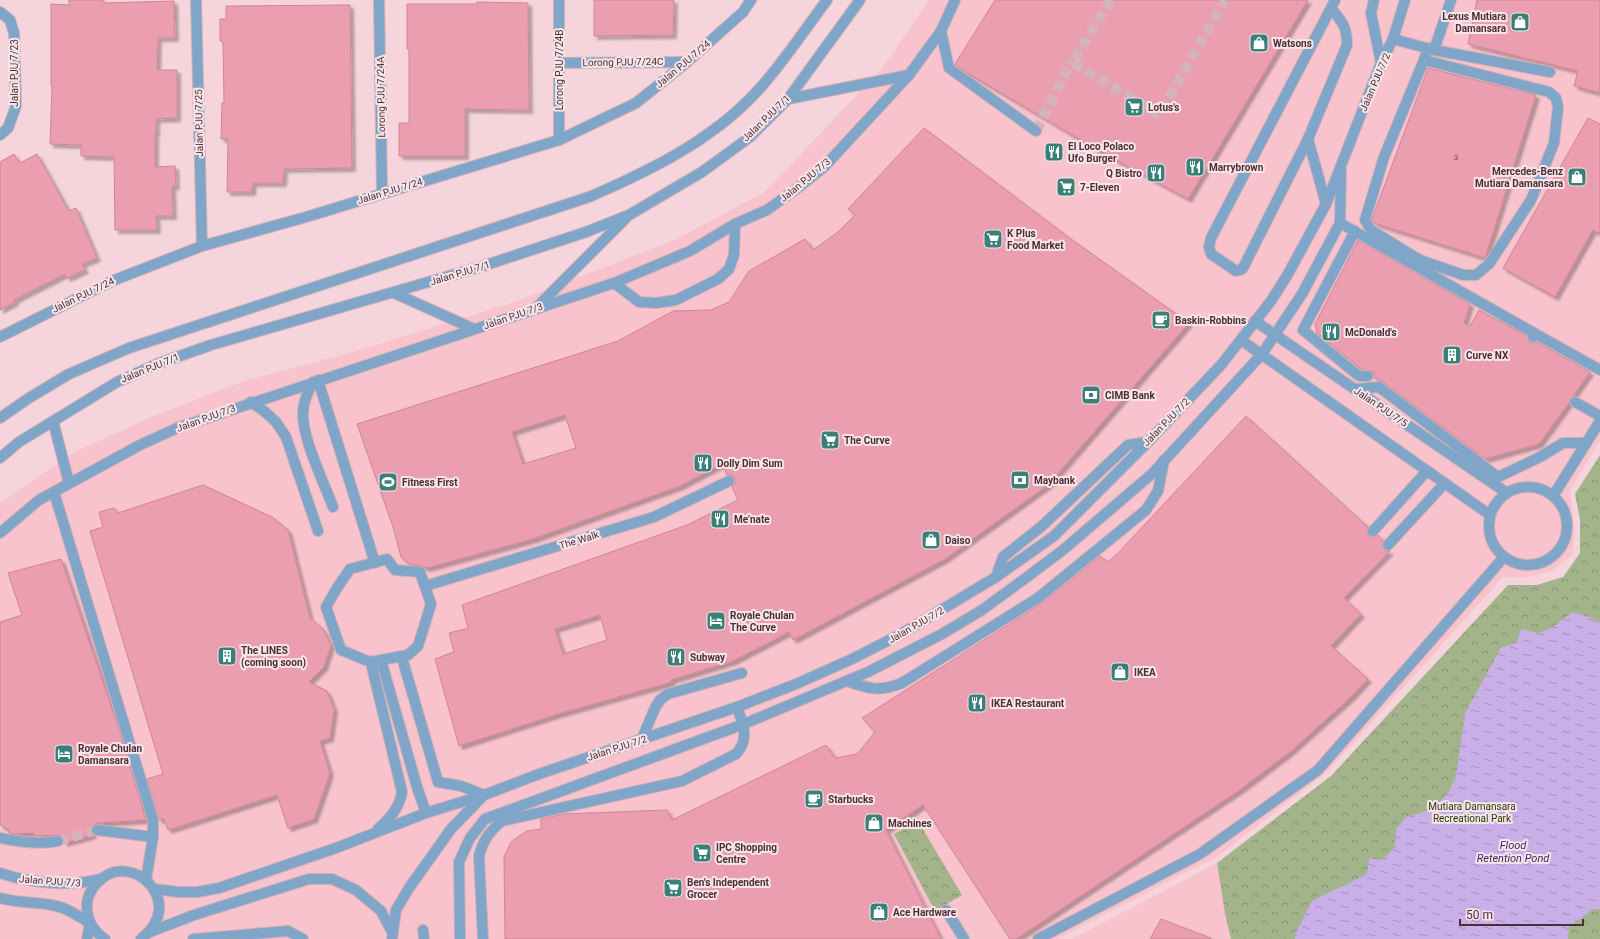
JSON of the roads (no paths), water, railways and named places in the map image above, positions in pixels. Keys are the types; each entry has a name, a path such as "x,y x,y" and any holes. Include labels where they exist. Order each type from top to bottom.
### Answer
{"street":[{"name":"Jalan PJU 7/25","path":"196,0 202,246"},
{"name":"Lorong PJU 7/24A","path":"379,0 382,193"},
{"name":"Lorong PJU 7/24B","path":"559,0 559,140"},
{"name":"Jalan PJU 7/24","path":"0,337 112,281 202,246 306,217 559,140 636,104 687,62 743,12 751,0"},
{"path":"0,418 29,398 69,374 129,348 589,197 632,178 688,149 732,116 767,81 827,0"},
{"name":"Jalan PJU 7/1","path":"0,458 19,442 117,382 157,364 211,345 488,265 586,232 629,215 702,172 750,137 788,99 860,0"},
{"name":"Jalan PJU 7/3","path":"0,533 39,500 140,445 177,428 251,402 614,283 690,250 735,224 767,210 799,188 824,166 909,75 941,31 955,0"},
{"path":"1374,0 1371,13 1381,63"},
{"name":"Jalan PJU 7/2","path":"392,935 396,910 410,888 451,829 484,795 539,774 737,706 796,684 859,656 901,634 996,578 1054,536 1148,442 1221,365 1271,301 1288,274 1326,204 1381,63 1394,38 1405,0"},
{"path":"1424,60 1549,92 1556,98 1558,107 1554,143 1531,200 1489,264 1476,275 1463,275 1420,260 1371,230 1365,220 1384,157 1424,60 1431,49 1451,0"},
{"path":"1333,4 1345,25 1347,44 1308,138 1244,268 1236,271 1211,254 1208,247 1211,238 1333,4"},
{"name":"Jalan PJU 7/23","path":"0,12 10,20 14,32 16,106 8,128 0,135"},
{"path":"941,31 949,68 1036,131"},
{"path":"1394,38 1431,49 1550,72"},
{"name":"Lorong PJU 7/24C","path":"559,63 687,62"},
{"path":"788,99 909,75"},
{"path":"1308,138 1326,204"},
{"name":"Jalan PJU 7/2","path":"460,939 459,862 470,838 485,818 744,724 847,681 903,655 982,610 1063,550 1152,472 1262,354 1302,294 1340,222 1341,163"},
{"path":"535,309 629,215"},
{"path":"1340,222 1533,335 1600,370"},
{"path":"614,283 639,302 656,303 676,300 718,279 728,269 734,255 735,224"},
{"path":"1355,231 1303,330 1359,376 1368,376"},
{"path":"394,293 474,329"},
{"name":"Jalan PJU 7/5","path":"1255,321 1507,493"},
{"path":"1241,340 1490,515"},
{"path":"1339,378 1348,366"},
{"path":"316,381 306,396 303,414 306,435 333,507"},
{"path":"316,381 375,562"},
{"path":"1355,389 1379,387 1498,477 1540,457 1563,443 1586,443"},
{"path":"251,402 276,422 286,437 318,531"},
{"path":"1575,402 1600,416"},
{"path":"54,421 69,483"},
{"path":"1553,496 1600,421"},
{"path":"996,578 1003,557 1042,526 1128,445 1148,442"},
{"path":"847,681 865,688 876,689 889,688 902,683 1038,598 1146,510 1158,491 1164,460"},
{"path":"1373,531 1427,471"},
{"name":"The Walk","path":"425,586 654,517 729,481"},
{"path":"1388,545 1445,483"},
{"path":"1530,487 1542,489 1553,496 1562,506 1566,518 1567,532 1562,544 1554,555 1543,561 1530,564 1516,562 1504,556 1496,548 1491,538 1489,527 1490,515 1494,506 1507,493 1518,488 1530,487"},
{"path":"54,492 153,820 153,837 146,880 154,889 159,900 159,911 156,922 150,932"},
{"path":"1038,939 1200,854 1318,770 1504,556"},
{"path":"387,559 395,570 420,572 431,604 418,646 408,655 370,662 341,650 326,607 350,569 375,562 387,559"},
{"path":"380,660 426,813"},
{"path":"403,661 438,782 461,786 484,795"},
{"path":"372,667 402,792 394,814 375,832"},
{"path":"641,740 655,708 660,700 668,694 742,673"},
{"path":"483,939 479,856 486,836 502,821 682,781 736,754 742,748 745,738 744,724 737,706"},
{"path":"154,889 179,892 197,892 219,888 294,864 426,813 484,795"},
{"path":"97,830 153,837"},
{"path":"0,838 22,842 50,842 58,840"},
{"name":"Jalan PJU 7/3","path":"0,873 18,879 74,884 86,883 101,879 111,873 124,872 136,874 146,880"},
{"path":"101,879 92,888 88,899 87,911 90,923 96,933 105,939"},
{"path":"141,939 150,932 194,915 310,879 332,879 356,890 381,911 392,935"},
{"path":"0,898 58,906 90,923"},
{"path":"946,910 964,939"},
{"path":"87,939 90,923"},
{"path":"193,939 288,931 303,939"}],"water":[{"name":"Flood Retention Pond","path":"1573,612 1592,618 1600,623 1600,909 1593,909 1569,927 1568,939 1295,939 1295,935 1312,901 1367,874 1369,858 1382,860 1395,847 1396,829 1406,817 1431,810 1448,793 1456,777 1465,713 1501,648 1517,642 1521,629 1539,633 1553,627"}],"tunnel":[{"path":"1111,0 1072,62 1159,115 1225,0"},
{"path":"1036,131 1072,62"},
{"path":"58,841 97,830"}],"place":[{"name":"Lexus Mutiara Damansara","path":"1520,22"},
{"name":"Watsons","path":"1259,43"},
{"name":"Lotus's","path":"1134,107"},
{"name":"El Loco Polaco Ufo Burger","path":"1054,152"},
{"name":"Marrybrown","path":"1195,167"},
{"name":"Q Bistro","path":"1156,173"},
{"name":"Mercedes-Benz Mutiara Damansara","path":"1577,177"},
{"name":"7-Eleven","path":"1066,187"},
{"name":"K Plus Food Market","path":"993,239"},
{"name":"Baskin-Robbins","path":"1161,320"},
{"name":"McDonald's","path":"1331,332"},
{"name":"Curve NX","path":"1452,355"},
{"name":"CIMB Bank","path":"1091,395"},
{"name":"The Curve","path":"830,440"},
{"name":"Dolly Dim Sum","path":"703,463"},
{"name":"Maybank","path":"1020,480"},
{"name":"Fitness First","path":"388,482"},
{"name":"Me’nate","path":"720,519"},
{"name":"Daiso","path":"931,540"},
{"name":"Royale Chulan The Curve","path":"716,621"},
{"name":"The LINES (coming soon)","path":"227,656"},
{"name":"Subway","path":"676,657"},
{"name":"IKEA","path":"1120,672"},
{"name":"IKEA Restaurant","path":"977,703"},
{"name":"Royale Chulan Damansara","path":"64,754"},
{"name":"Starbucks","path":"814,799"},
{"name":"Machines","path":"874,823"},
{"name":"IPC Shopping Centre","path":"702,853"},
{"name":"Ben's Independent Grocer","path":"673,888"},
{"name":"Ace Hardware","path":"879,912"}],"park label":[{"name":"Mutiara Damansara Recreational Park","path":"1472,812"}]}
